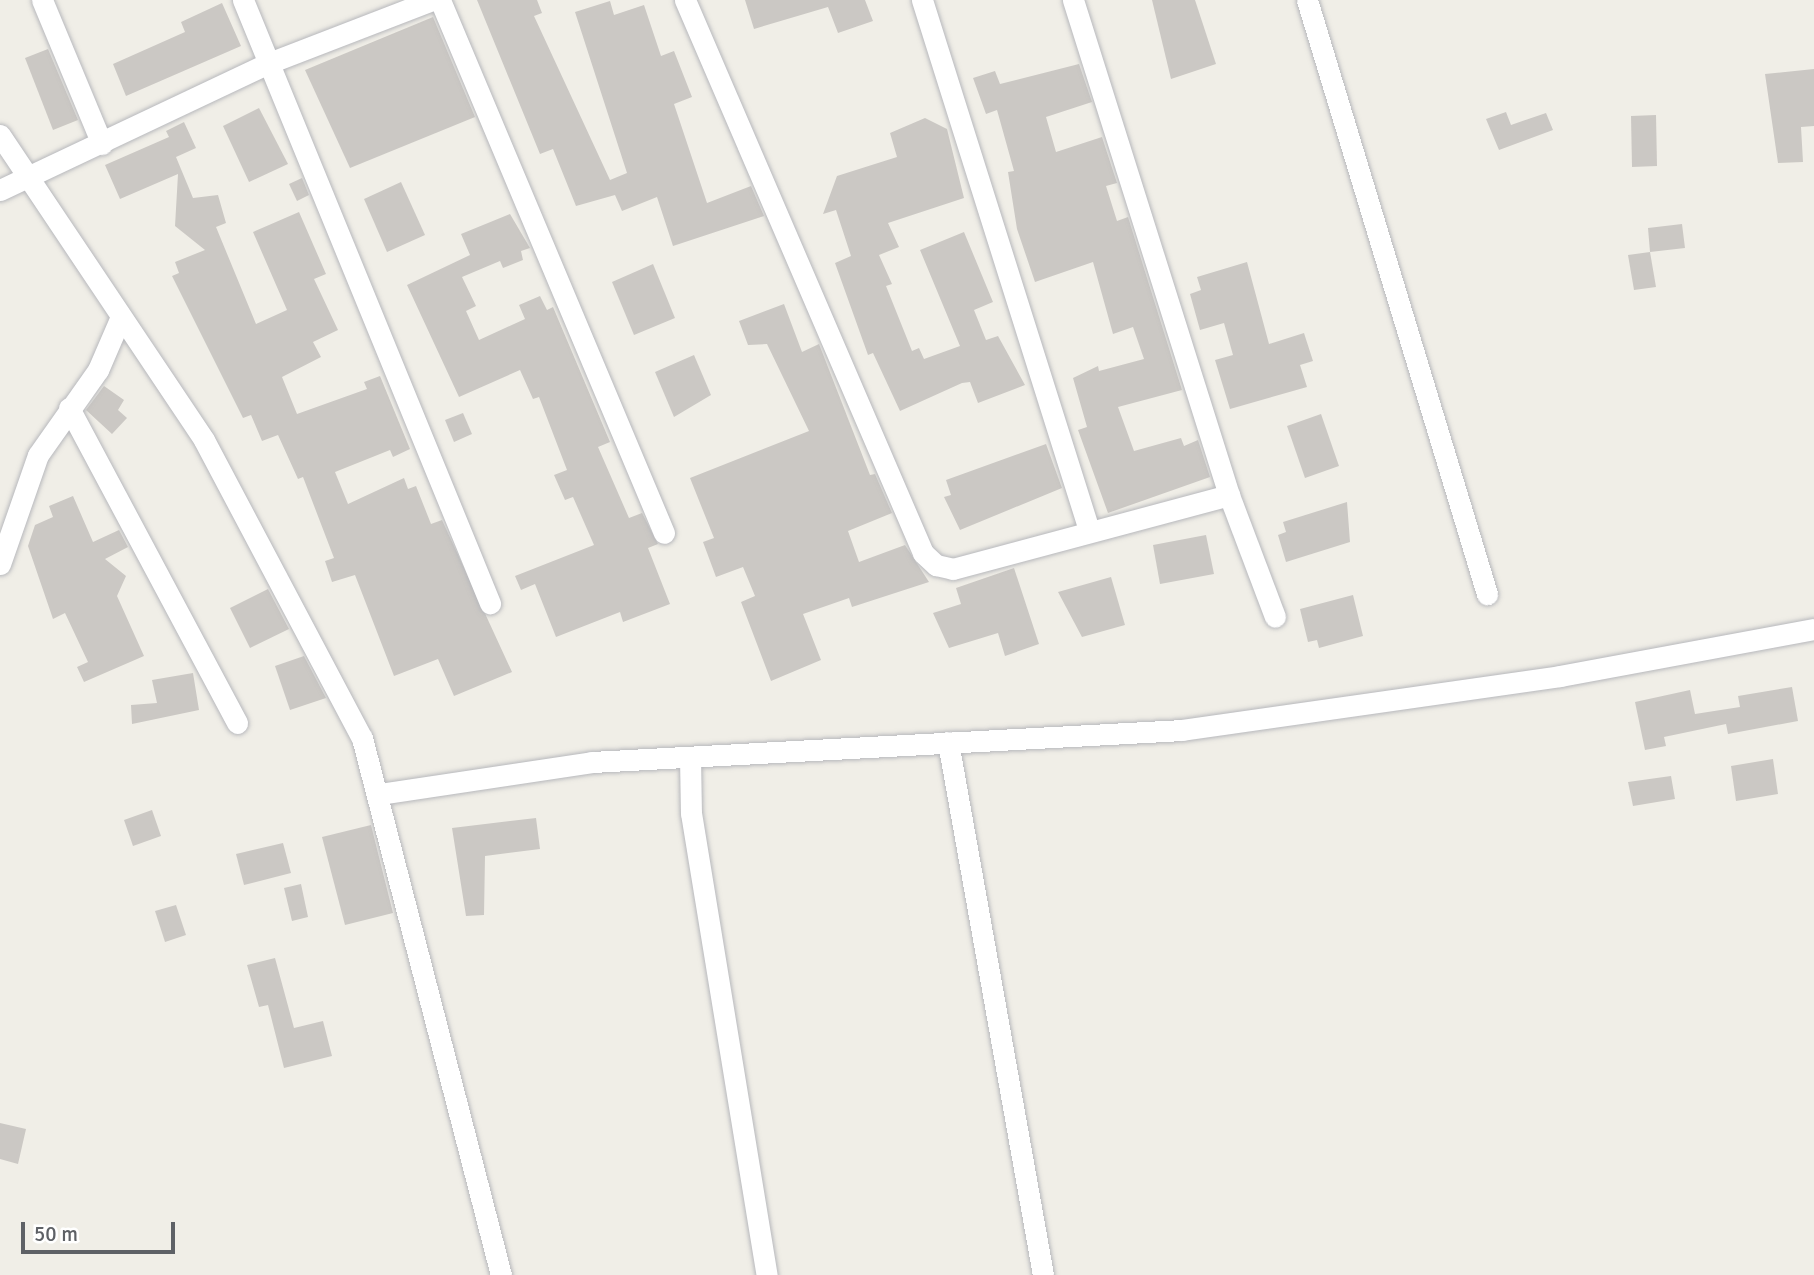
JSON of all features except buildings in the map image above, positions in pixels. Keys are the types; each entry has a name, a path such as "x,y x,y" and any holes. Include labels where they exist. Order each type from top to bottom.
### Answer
{"street":[{"path":"42,0 102,144"},
{"path":"243,0 490,603"},
{"path":"0,190 29,180 270,63 432,0"},
{"path":"440,0 664,533"},
{"path":"685,0 923,553 936,565 953,569 1088,530 1228,495"},
{"path":"922,0 1088,530"},
{"path":"1073,0 1228,495 1275,617"},
{"path":"1307,0 1487,594"},
{"path":"0,135 120,319 204,440 252,524 362,738 379,794 502,1275"},
{"path":"0,564 17,503 69,408 98,370 120,319"},
{"path":"69,408 237,723"},
{"path":"379,794 579,764 1182,730 1560,676 1814,629"},
{"path":"948,742 1043,1275"},
{"path":"690,757 691,813 767,1275"}]}
